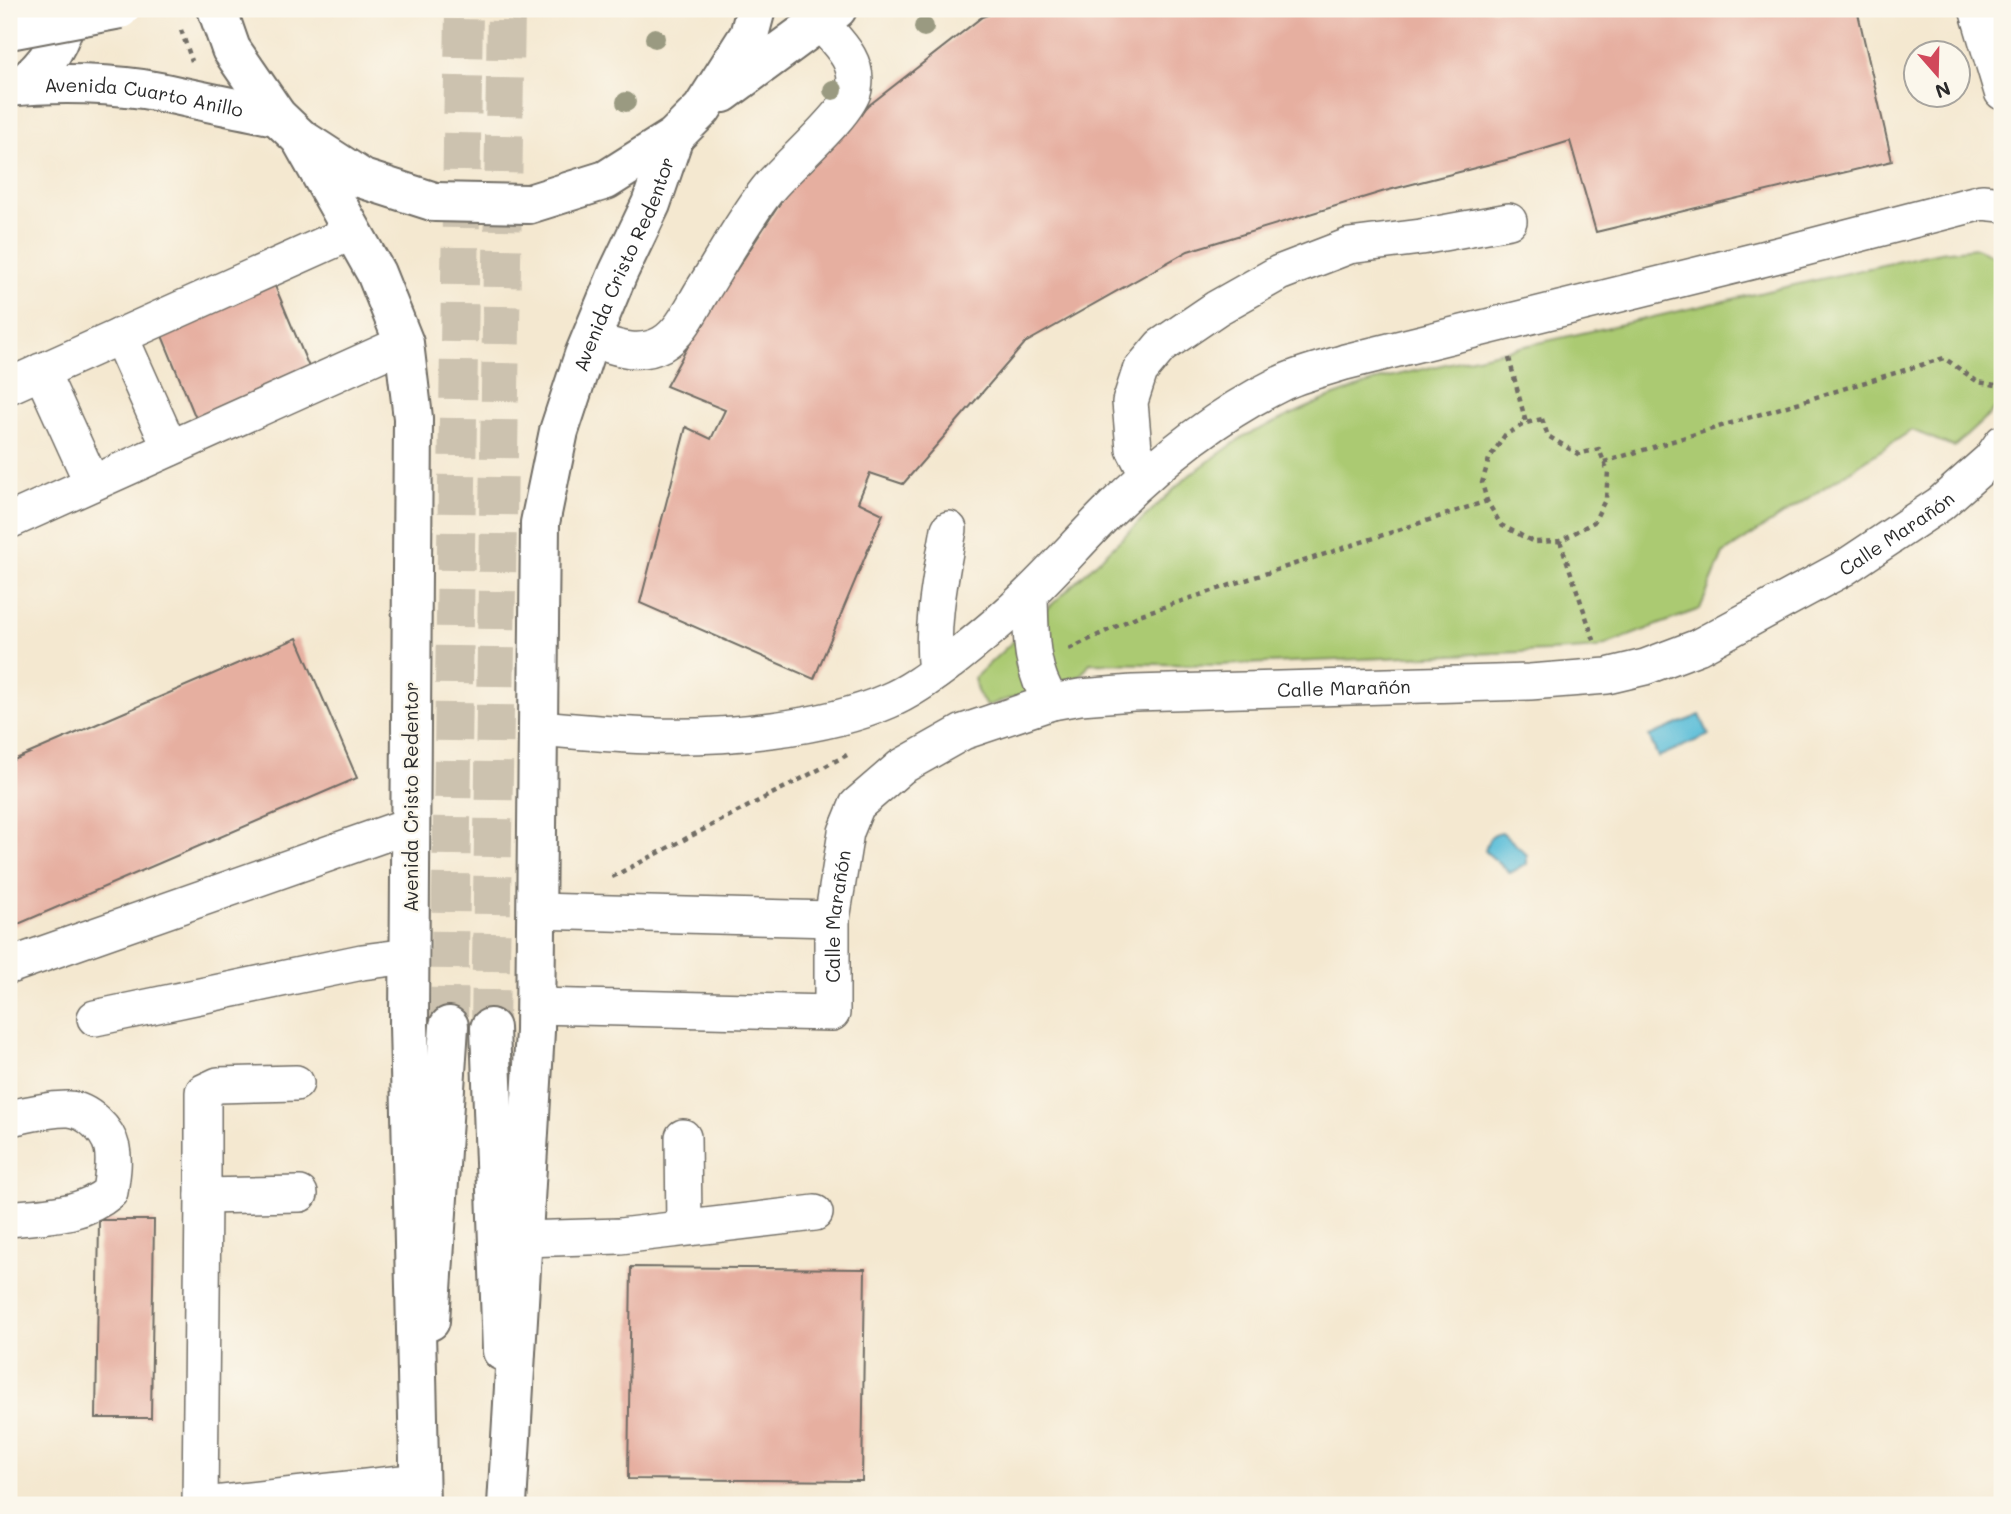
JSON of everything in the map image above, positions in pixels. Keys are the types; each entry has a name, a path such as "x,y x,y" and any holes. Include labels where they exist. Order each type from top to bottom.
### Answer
{"main road":[{"path":"16,86 41,70 55,50 65,27 68,9"},
{"path":"9,30 120,9"},
{"name":"Avenida Cristo Redentor","path":"218,9 231,50 289,127 376,273 404,343 413,418 409,1052 420,1493"},
{"path":"702,110 749,35 756,9"},
{"path":"289,127 363,179 435,202 529,204 606,180 674,136 702,110 828,15"},
{"name":"Avenida Cuarto Anillo","path":"16,86 86,85 158,91 289,127"},
{"name":"Avenida Cristo Redentor","path":"507,1492 535,1006 540,523 559,431 590,339 651,204 674,136"},
{"path":"420,1493 449,1026"},
{"name":"Avenida Cristo Redentor","path":"490,1028 507,1492"}],"street":[{"path":"1977,9 2002,92"},
{"path":"590,339 629,351 641,351 662,344 671,337 769,187 844,108 854,88 855,73 851,59 828,15"},
{"path":"538,728 654,736 736,733 813,724 855,714 890,701 936,673 982,638 1030,594 1106,513 1147,474 1205,429 1282,382 1345,362 1982,202 2002,204"},
{"path":"1147,474 1134,449 1130,402 1140,371 1161,346 1217,308 1279,272 1349,246 1421,237 1509,220"},
{"path":"9,386 352,232"},
{"path":"120,336 170,448"},
{"path":"10,519 404,343"},
{"path":"41,371 92,483"},
{"name":"Calle Marañón","path":"535,1006 832,1013 832,919 846,832 857,805 901,767 963,732 1052,702 1080,697 1133,693 1530,682 1607,676 1644,667 1698,646 1844,568 1940,504 1991,459 2002,443"},
{"path":"936,673 933,650 936,612 948,529"},
{"path":"1030,594 1034,666 1042,688 1052,702"},
{"path":"9,966 410,825"},
{"path":"536,911 832,919"},
{"path":"95,1018 362,962 409,956"},
{"path":"296,1083 218,1085 203,1092 202,1505 420,1493"},
{"path":"9,1118 70,1109 86,1115 100,1126 112,1146 113,1166 110,1192 83,1210 9,1219"},
{"path":"683,1137 684,1228"},
{"path":"203,1196 300,1194"},
{"path":"522,1239 620,1236 815,1213"}],"path":[{"path":"1499,323 1526,423"},
{"path":"1604,462 1944,358 1978,382 2002,386"},
{"path":"1542,419 1548,436 1578,454 1599,449 1608,472 1606,498 1594,522 1560,541 1534,542 1501,525 1487,501 1482,483 1489,459 1504,435 1526,423 1542,419"},
{"path":"1560,541 1607,676"}],"green space":[{"path":"1976,248 1998,258 2002,264 2002,403 1954,447 1912,430 1723,554 1700,609 1597,648 1219,665 1090,663 1080,676 986,706 977,691 974,678 1187,477 1244,436 1326,399 1384,378 1940,252"}],"water":[{"path":"1700,715 1709,735 1658,757 1649,736"},
{"path":"1502,832 1527,855 1527,864 1510,873 1485,851 1490,838"}],"building":[{"path":"1004,9 1857,9 1892,161 1596,232 1570,141 1385,191 1188,251 1025,343 903,484 870,473 858,502 883,514 814,679 640,603 686,427 711,439 725,410 666,386 697,330 792,185 868,106 982,17"},
{"path":"270,274 314,379 199,426 156,321"},
{"path":"297,638 357,778 9,928 9,762"},
{"path":"99,1220 154,1220 151,1418 96,1418"},
{"path":"631,1267 865,1269 862,1481 628,1479"}],"tunnel":[{"path":"449,1026 464,9"},
{"path":"490,1028 506,9"}]}
